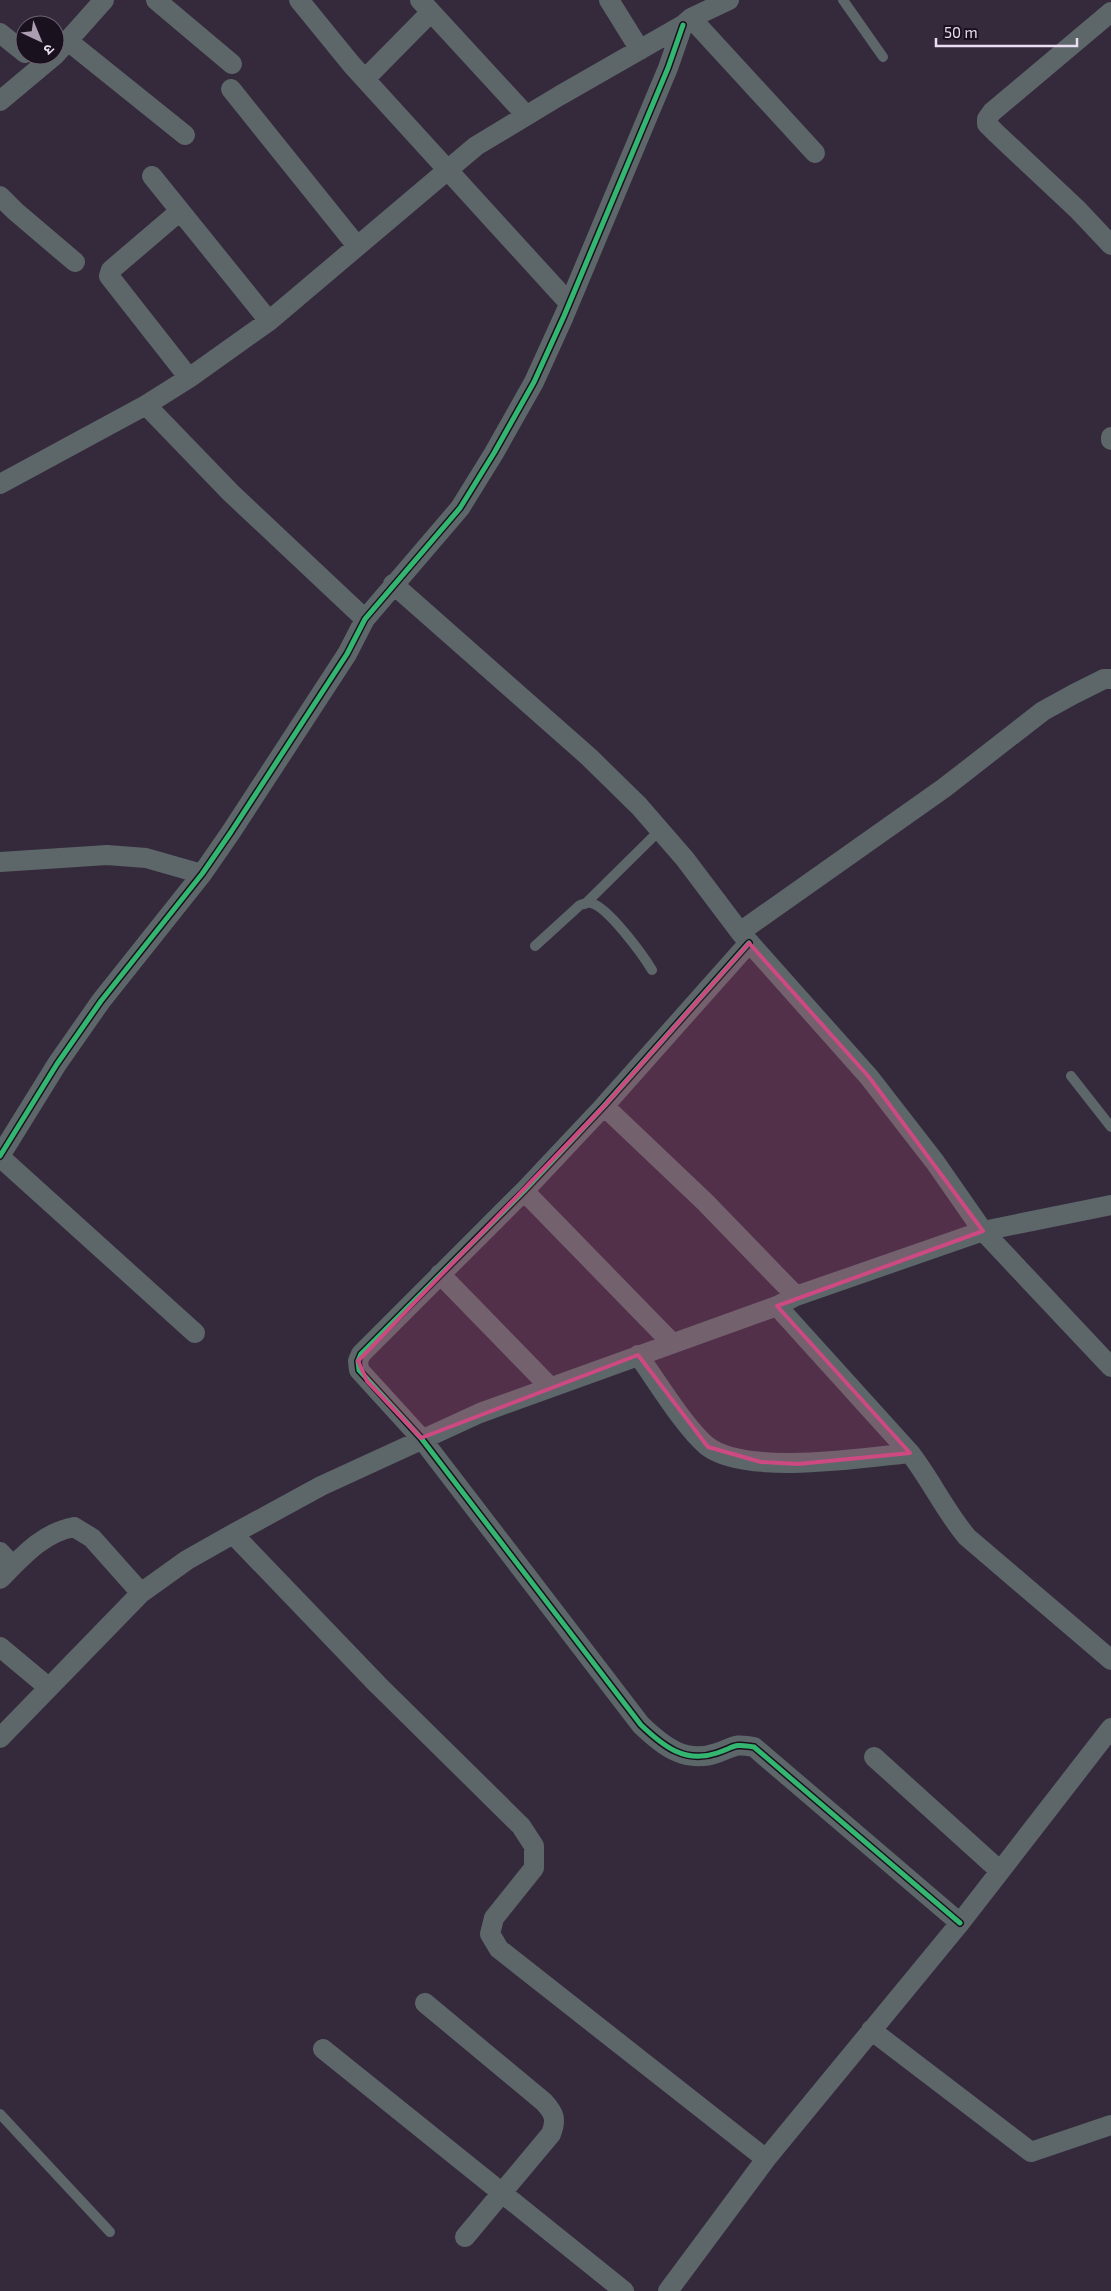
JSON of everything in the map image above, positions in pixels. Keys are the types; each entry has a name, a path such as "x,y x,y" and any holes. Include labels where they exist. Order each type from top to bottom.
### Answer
{"street":[{"path":"65,36 104,0"},
{"path":"156,0 232,64"},
{"path":"299,0 321,29 570,303"},
{"path":"609,0 640,50"},
{"path":"0,484 146,405 189,378 269,321 476,146 526,115 728,0"},
{"path":"1105,0 1111,6"},
{"path":"365,78 425,6 526,115"},
{"path":"1111,12 992,112 987,119 987,124 1078,210 1111,245"},
{"path":"687,22 815,153"},
{"path":"195,1332 0,1157 57,1064 102,1001 202,874 327,685 365,619 460,508 534,382 570,303 687,22"},
{"path":"0,33 15,40"},
{"path":"0,101 34,65"},
{"path":"64,65 185,135"},
{"path":"231,89 357,246"},
{"path":"152,176 269,321"},
{"path":"0,196 14,211 75,262"},
{"path":"180,211 111,270 110,276 189,378"},
{"path":"146,405 231,493 365,619"},
{"path":"393,584 588,757 639,806 745,937 868,1077 935,1162 983,1231 1111,1367"},
{"path":"960,1923 754,1747 738,1744 716,1754 695,1756 666,1748 642,1725 616,1694 421,1438 367,1381 359,1370 358,1362 361,1354 524,1191 604,1106 745,937 944,788 1042,711 1104,679 1111,679"},
{"path":"0,862 107,855 146,858 202,874"},
{"path":"604,1106 705,1202 796,1296"},
{"path":"524,1191 672,1343"},
{"path":"0,1738 142,1593 187,1560 321,1486 421,1438 480,1413 550,1387 777,1306 796,1296 983,1231 1111,1205"},
{"path":"440,1274 550,1387"},
{"path":"777,1306 910,1454 928,1476 951,1518 967,1537 1111,1660"},
{"path":"638,1355 694,1432 708,1446 724,1454 761,1462 798,1464 910,1454"},
{"path":"4,1566 56,1531 74,1527 92,1538 142,1593"},
{"path":"233,1534 378,1684 521,1826 534,1846 534,1868 494,1918 490,1934 499,1949 766,2159"},
{"path":"0,1647 48,1687"},
{"path":"668,2291 766,2159 960,1923 1111,1728"},
{"path":"874,1756 1000,1871"},
{"path":"425,2002 552,2111 556,2122 551,2134 465,2237"},
{"path":"871,2030 1031,2152 1111,2125"},
{"path":"323,2049 624,2291"}],"lane":[{"path":"842,0 883,57"},
{"path":"585,904 660,830"},
{"path":"535,946 580,905 589,902 598,906 636,946 652,970"},
{"path":"1071,1076 1111,1127"},
{"path":"0,2114 110,2232"}],"highlighted area":[{"path":"749,943 869,1077 983,1231 777,1306 910,1453 798,1464 761,1462 708,1447 638,1355 421,1438 367,1381 358,1361 604,1106"}],"cycle path":[{"path":"0,1156 57,1064 101,1001 202,874 231,832 347,654 365,619 460,508 494,453 534,382 564,316 668,68 683,25"},
{"path":"749,943 604,1106 524,1191 361,1354 358,1361 359,1370 421,1438 649,1733 666,1746 685,1755 705,1756 731,1747 754,1747 960,1923"}]}
